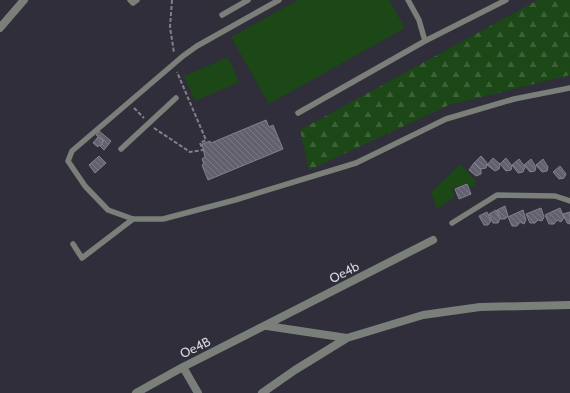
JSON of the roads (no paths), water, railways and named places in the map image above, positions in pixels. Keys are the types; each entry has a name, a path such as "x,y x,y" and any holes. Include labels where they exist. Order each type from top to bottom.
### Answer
{"street":[{"path":"0,28 24,0"},
{"name":"Oe4b","path":"267,326 433,240"},
{"path":"262,393 294,370 347,338 423,315 480,307 570,305"},
{"path":"267,326 347,338"},
{"name":"Oe4B","path":"136,393 183,367 267,326"},
{"path":"183,367 198,393"}],"lane":[{"path":"130,0 133,3 137,0"},
{"path":"222,15 248,0"},
{"path":"279,0 197,46 183,56 130,103 100,126 69,155 68,161 77,176 108,210 133,219 164,219 316,177 356,163 446,118 514,99 570,88"},
{"path":"408,0 419,20 425,41"},
{"path":"298,112 425,41 506,0"},
{"path":"121,149 176,98"},
{"path":"452,223 497,195 555,196 570,201"},
{"path":"73,244 82,258 133,219"}]}
